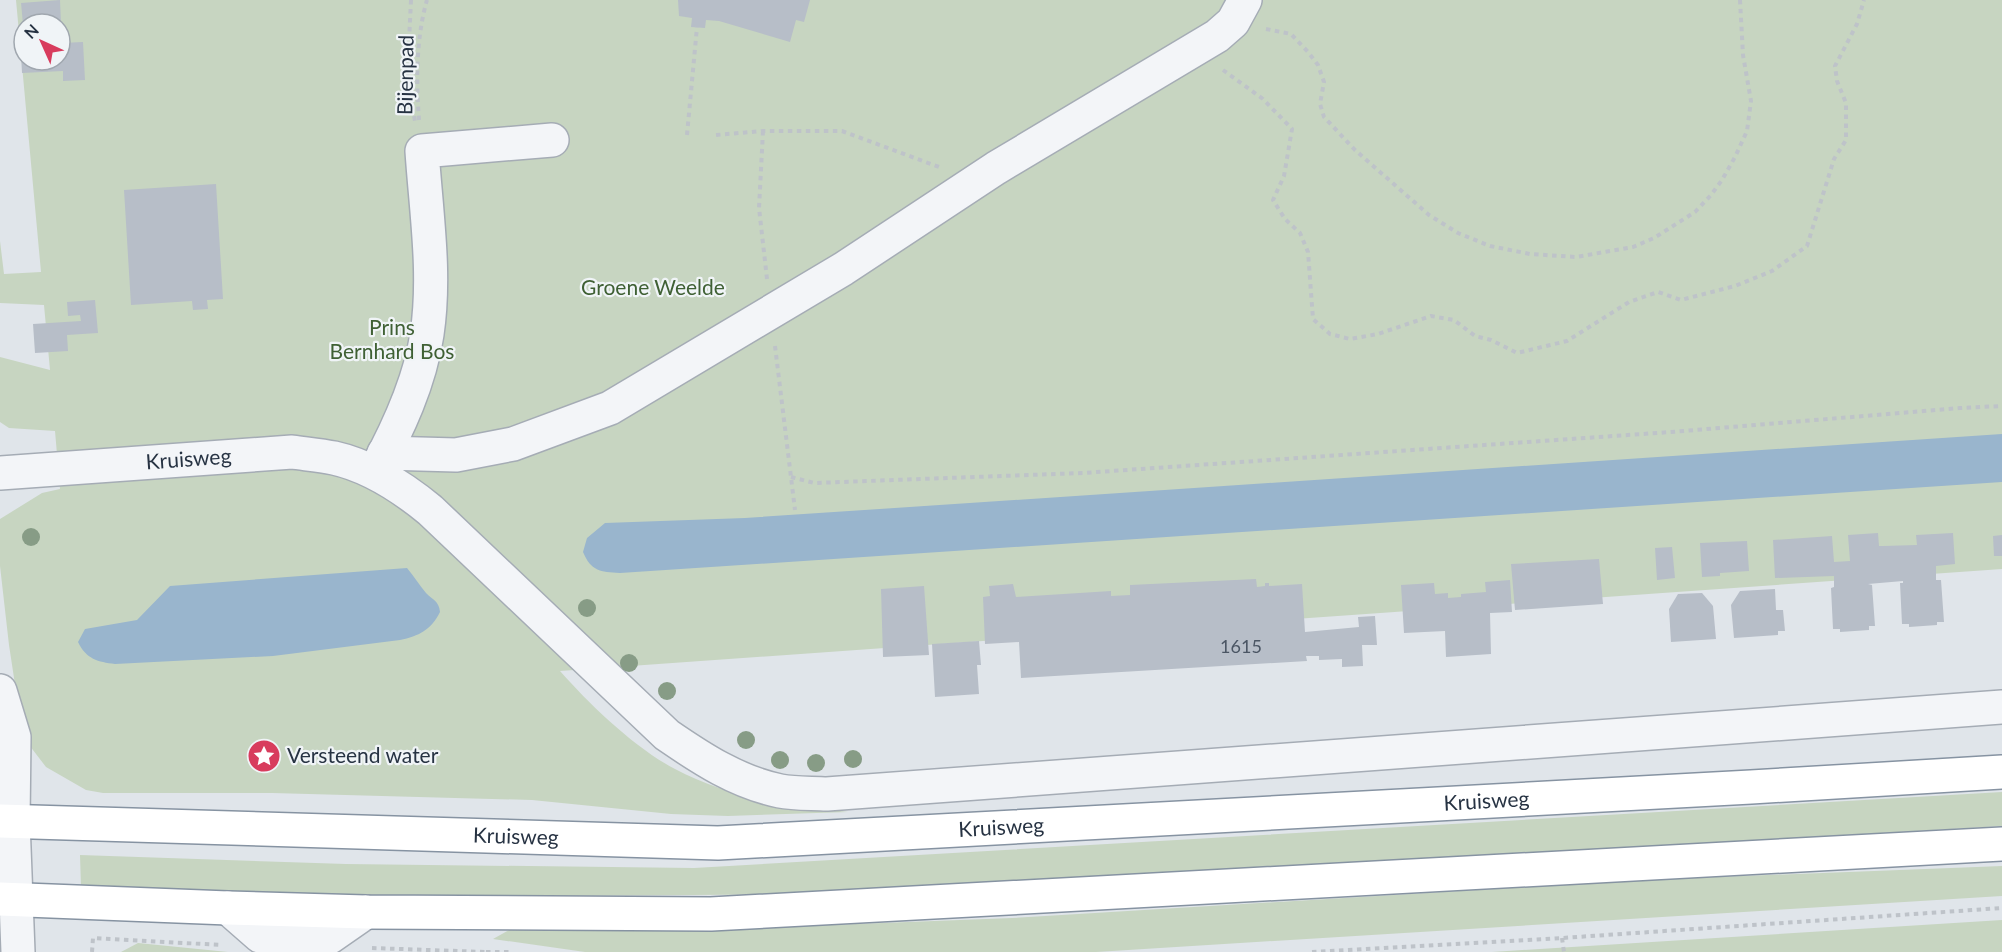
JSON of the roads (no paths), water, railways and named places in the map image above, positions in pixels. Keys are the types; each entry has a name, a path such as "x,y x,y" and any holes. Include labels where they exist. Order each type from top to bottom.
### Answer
{"highway":[{"name":"Kruisweg","path":"7,821 718,843 1751,788 2002,771"},
{"path":"8,899 366,912 711,914 2002,844"}],"street":[{"path":"379,463 456,455 513,444 610,408 843,270 996,168 1217,36 1239,11"},
{"path":"379,463 410,399 427,335 431,281 422,151 552,140"},
{"name":"Kruisweg","path":"0,473 292,452 379,463 405,490 430,510 668,735 703,760 732,774 781,791 827,794 2002,707"},
{"path":"0,691 14,737 7,821 8,899 18,952"}],"water":[{"path":"2002,434 2002,482 620,573 607,572 593,567 583,552 587,538 605,523 745,518"},
{"path":"407,568 426,593 437,603 440,612 424,631 400,640 273,656 115,664 93,659 78,642 85,629 137,620 170,586"}],"place":[{"name":"Versteend water","path":"264,756"}],"park label":[{"name":"Groene Weelde","path":"653,288"},
{"name":"Prins Bernhard Bos","path":"392,340"}]}
